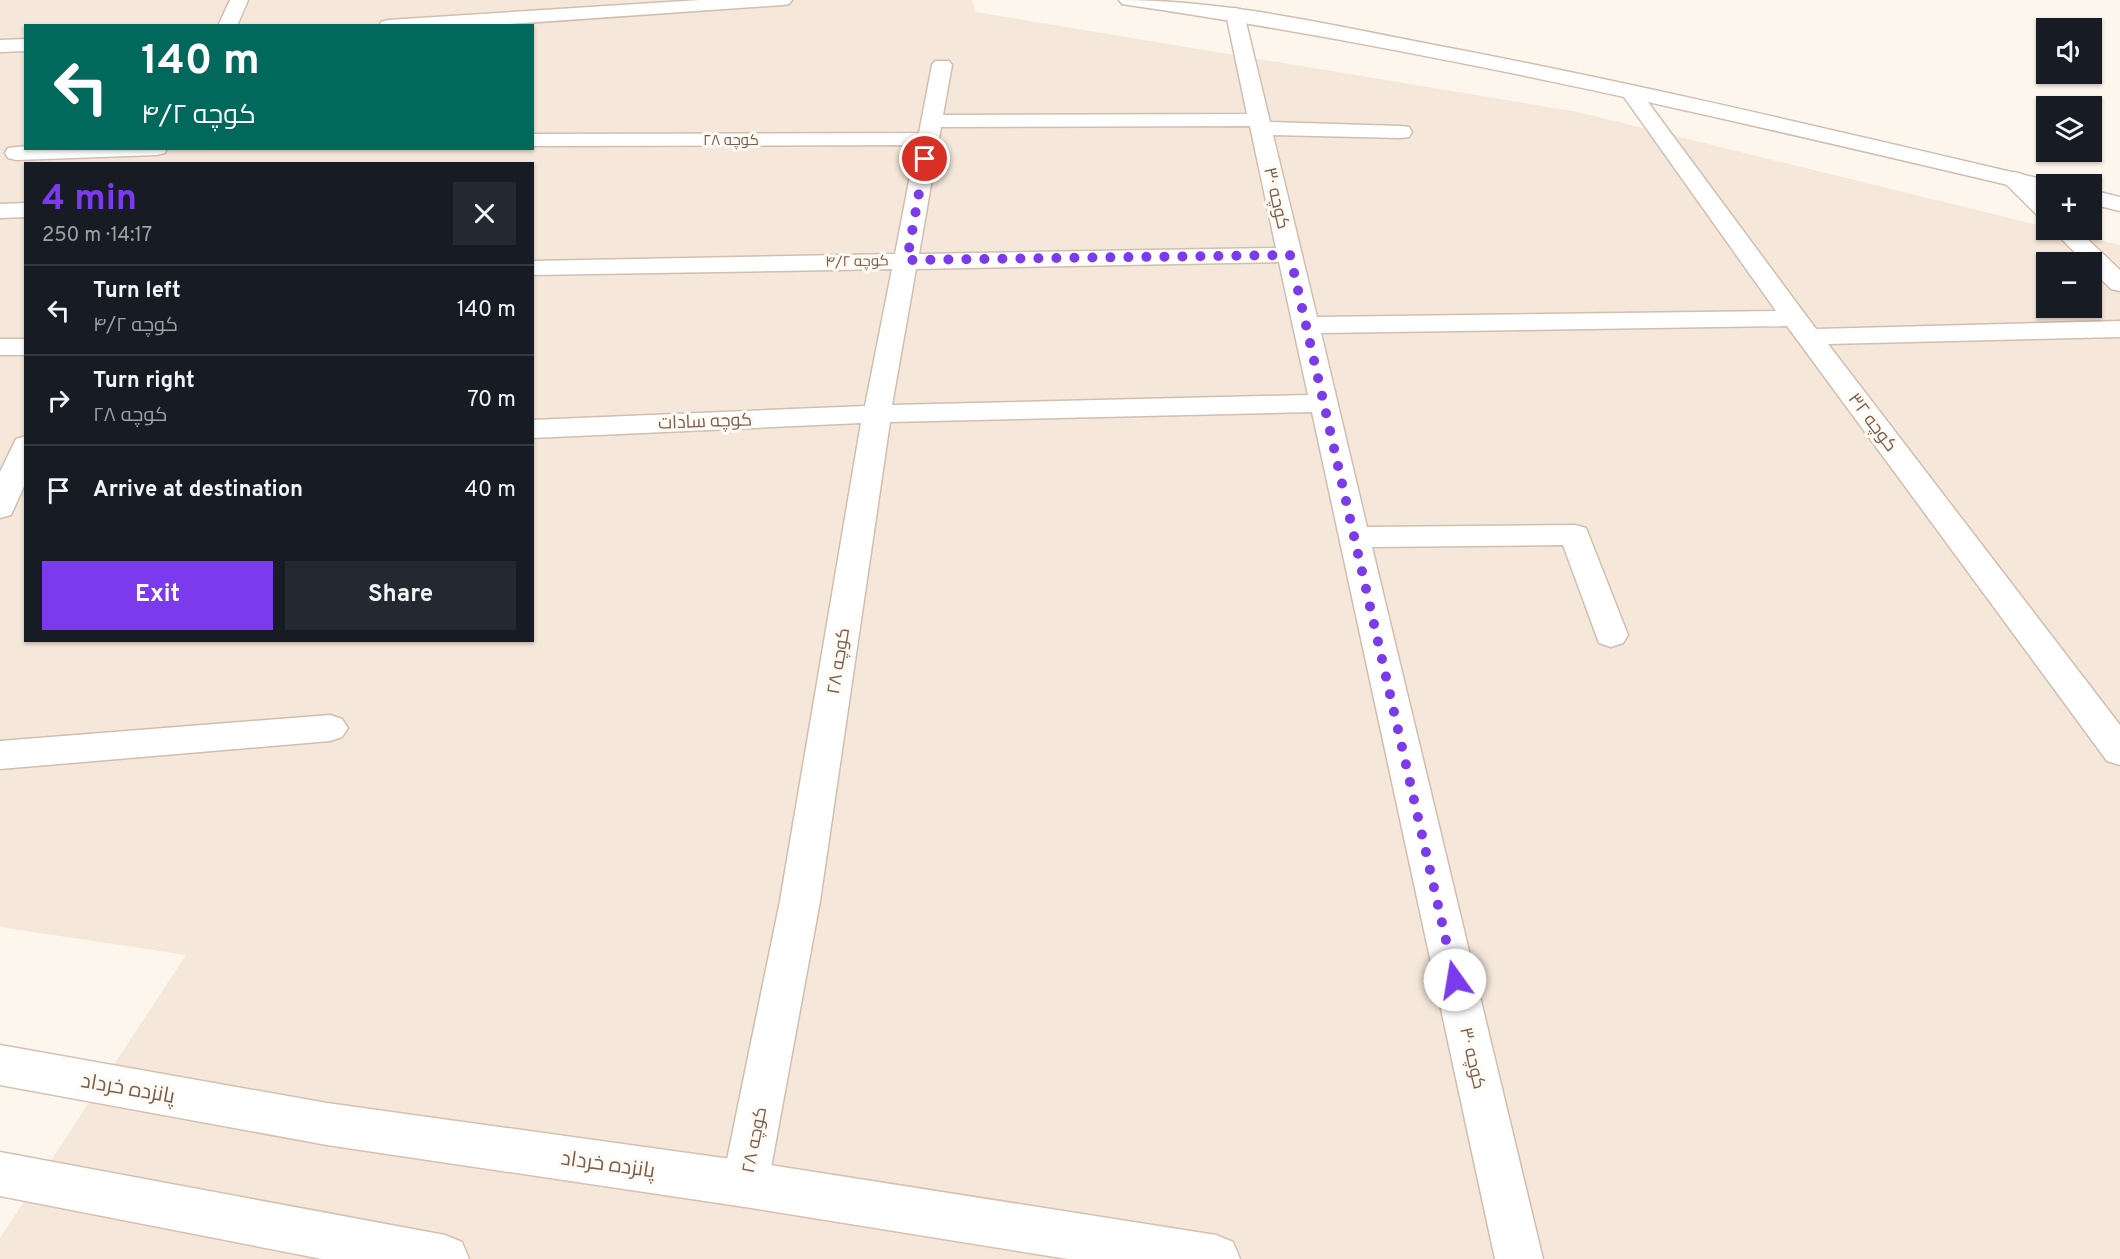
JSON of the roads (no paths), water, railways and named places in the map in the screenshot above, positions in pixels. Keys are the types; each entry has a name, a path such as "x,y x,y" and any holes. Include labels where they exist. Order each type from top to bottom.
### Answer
{"street":[{"path":"228,24 239,0"},
{"path":"418,24 783,0"},
{"path":"1128,0 1235,14 1465,55 1629,90 2036,184"},
{"name":"کوچه ۳۰","path":"1235,14 1519,1259"},
{"path":"0,46 24,45"},
{"name":"کوچه ۲۸","path":"746,1184 800,901 877,414 942,65"},
{"name":"کوچه ۳۲","path":"1629,90 1802,328 2120,751"},
{"path":"930,130 1260,124 1401,132"},
{"name":"کوچه ۲۸","path":"534,140 930,130"},
{"path":"16,153 101,150"},
{"path":"2014,179 2036,201"},
{"path":"2102,200 2120,204"},
{"path":"0,211 24,210"},
{"path":"2075,240 2120,284"},
{"name":"کوچه ۴/۲","path":"534,268 1290,255"},
{"path":"1306,325 2120,329"},
{"path":"0,348 24,347"},
{"name":"کوچه سادات","path":"534,429 877,414 1323,403"},
{"path":"0,508 24,451"},
{"path":"1354,537 1575,535 1611,635"},
{"path":"0,755 330,728"},
{"name":"پانزده خرداد","path":"0,1065 327,1124 746,1184 1216,1259"},
{"path":"0,1174 445,1259"}]}
